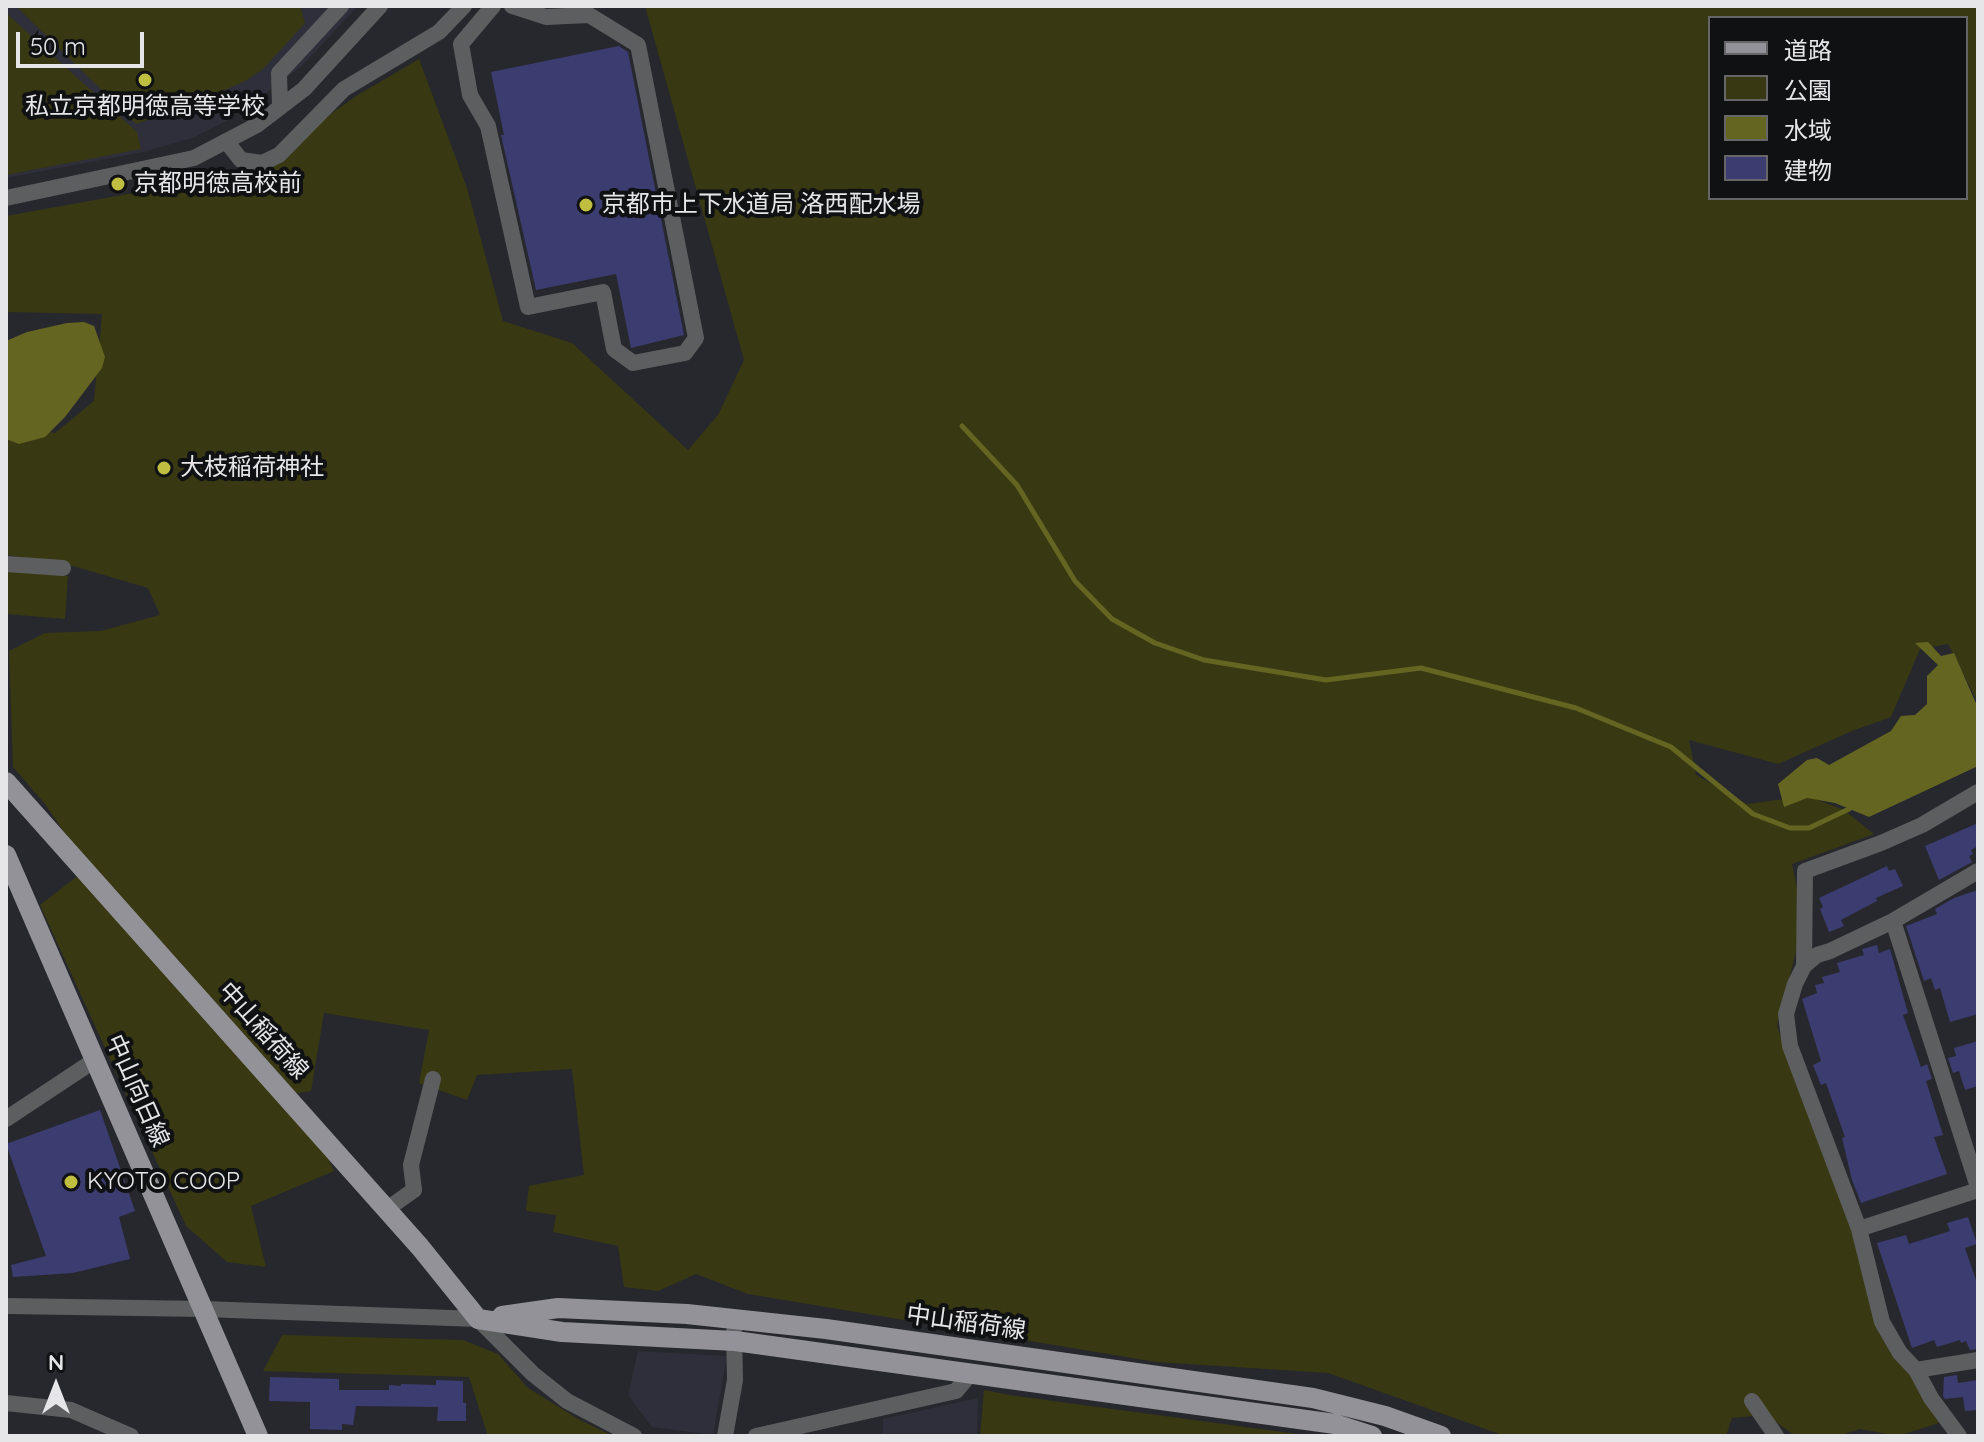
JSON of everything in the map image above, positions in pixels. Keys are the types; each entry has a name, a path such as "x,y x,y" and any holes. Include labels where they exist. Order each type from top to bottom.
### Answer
{"main road":[{"name":"中山稲荷線","path":"6,782 387,1209 478,1319 562,1332 735,1341 972,1372 1335,1424 1372,1436"},
{"name":"中山向日線","path":"6,855 258,1436"},
{"name":"中山稲荷線","path":"478,1319 558,1308 732,1319 826,1329 1313,1398 1385,1416 1441,1436"}],"street":[{"path":"280,107 279,73 341,6"},
{"path":"6,198 194,158 257,125 304,89 380,6"},
{"path":"226,141 241,160 262,163 279,155 344,89 439,32 464,6"},
{"path":"493,6 461,44 470,95 488,126 528,307 603,292 614,349 633,363 685,353 696,338 638,45 589,15 546,17 512,6"},
{"path":"6,564 63,568"},
{"path":"1804,966 1805,871 1908,831 1978,792"},
{"path":"1959,1436 1931,1398 1916,1370 1900,1353 1882,1322 1859,1229 1786,1029 1786,1014 1804,966 1817,955 1893,921 1978,871"},
{"path":"1859,1229 1978,1188 1893,921"},
{"path":"6,1119 95,1060"},
{"path":"387,1209 414,1190 411,1165 433,1079"},
{"path":"6,1306 204,1309 478,1319 533,1374 567,1401 634,1436"},
{"path":"725,1436 735,1380 732,1319"},
{"path":"1916,1370 1978,1360"},
{"path":"756,1436 956,1391 972,1372"},
{"path":"1752,1401 1776,1436"},
{"path":"6,1403 71,1410 131,1436"}],"shaded area":[{"name":"私立京都明徳高等学校","path":"6,6 358,6 302,66 265,94 235,110 230,119 193,138 143,152 6,178"},
{"path":"638,1351 727,1356 713,1435 652,1427 628,1395"},
{"path":"978,1398 977,1436 883,1436 883,1419"}],"green space":[{"path":"16,6 300,6 305,23 263,69 247,80 187,107 136,124"},
{"path":"645,6 1978,6 1978,703 1948,644 1920,649 1891,717 1778,764 1689,740 1696,775 1747,804 1807,796 1844,810 1874,834 1792,864 1800,903 1796,952 1777,1026 1884,1314 1939,1423 1898,1436 1860,1429 1838,1436 1796,1436 1765,1415 1732,1418 1726,1436 1505,1436 1328,1373 1156,1362 748,1294 696,1274 658,1291 624,1287 618,1246 553,1232 556,1215 526,1211 529,1186 584,1175 572,1069 477,1075 467,1100 419,1083 429,1030 324,1013 311,1091 281,1096 321,1143 334,1171 251,1206 266,1267 227,1262 186,1226 40,905 88,868 45,804 13,767 9,651 45,633 101,631 160,615 148,588 63,563 6,555 6,425 55,433 94,401 102,314 6,312 6,216 250,172 356,96 419,59 467,188 503,321 572,343 688,450 718,415 744,360"},
{"path":"6,13 137,132 141,149 6,175"},
{"path":"6,570 68,576 65,619 6,614"},
{"path":"282,1335 463,1340 498,1354 528,1388 613,1436 488,1436 469,1377 263,1371"},
{"path":"984,1390 1009,1395 1312,1436 980,1436"}],"water":[{"path":"84,322 94,326 105,357 102,368 65,417 45,437 19,444 6,439 6,341 27,332"},
{"path":"1928,642 1941,656 1954,653 1978,708 1978,766 1869,817 1835,803 1807,798 1784,807 1778,784 1807,760 1817,758 1829,765 1891,731 1901,716 1915,715 1927,704 1927,676 1938,665 1915,643"}],"building":[{"name":"京都市上下水道局 洛西配水場","path":"619,46 628,52 684,335 631,348 616,274 536,290 501,135 504,135 491,72"},
{"path":"1978,823 1978,846 1971,850 1973,854 1969,856 1972,862 1939,880 1925,846"},
{"path":"1887,866 1889,871 1895,869 1903,886 1876,898 1877,901 1841,920 1844,926 1829,932 1819,898"},
{"path":"1978,890 1978,1014 1950,1022 1940,988 1935,990 1931,978 1924,981 1906,926 1937,914 1935,909 1954,898"},
{"path":"1877,945 1879,953 1890,949 1908,1013 1903,1015 1921,1067 1927,1064 1932,1079 1926,1081 1943,1135 1934,1137 1947,1174 1861,1203 1852,1180 1842,1138 1845,1137 1826,1083 1821,1085 1813,1065 1821,1061 1802,999 1817,993 1815,985 1824,983 1822,977 1840,972 1837,963 1864,955 1862,949"},
{"path":"1978,1041 1978,1086 1965,1090 1959,1071 1953,1073 1948,1058 1956,1056 1954,1048"},
{"path":"100,1110 135,1211 119,1217 130,1259 73,1273 13,1277 11,1265 46,1256 6,1144"},
{"path":"1968,1217 1977,1244 1965,1248 1978,1286 1978,1349 1970,1350 1966,1341 1961,1343 1960,1340 1937,1347 1934,1340 1912,1348 1877,1243 1906,1235 1909,1244 1950,1231 1947,1223"},
{"path":"1957,1375 1958,1383 1978,1380 1978,1410 1965,1411 1963,1397 1945,1399 1943,1396 1944,1377"},
{"path":"270,1377 339,1379 339,1390 389,1390 389,1385 436,1385 436,1380 463,1381 466,1421 437,1421 438,1407 356,1406 353,1425 342,1424 342,1430 310,1429 310,1402 269,1401"}],"waterway":[{"path":"962,426 1017,485 1075,581 1112,619 1155,643 1204,660 1326,680 1421,668 1576,708 1671,747 1753,814 1790,828 1809,828 1849,809"}],"place":[{"name":"私立京都明徳高等学校","path":"145,80"},
{"name":"京都明徳高校前","path":"118,184"},
{"name":"京都市上下水道局 洛西配水場","path":"586,205"},
{"name":"大枝稲荷神社","path":"164,468"},
{"name":"KYOTO COOP","path":"71,1182"}]}
